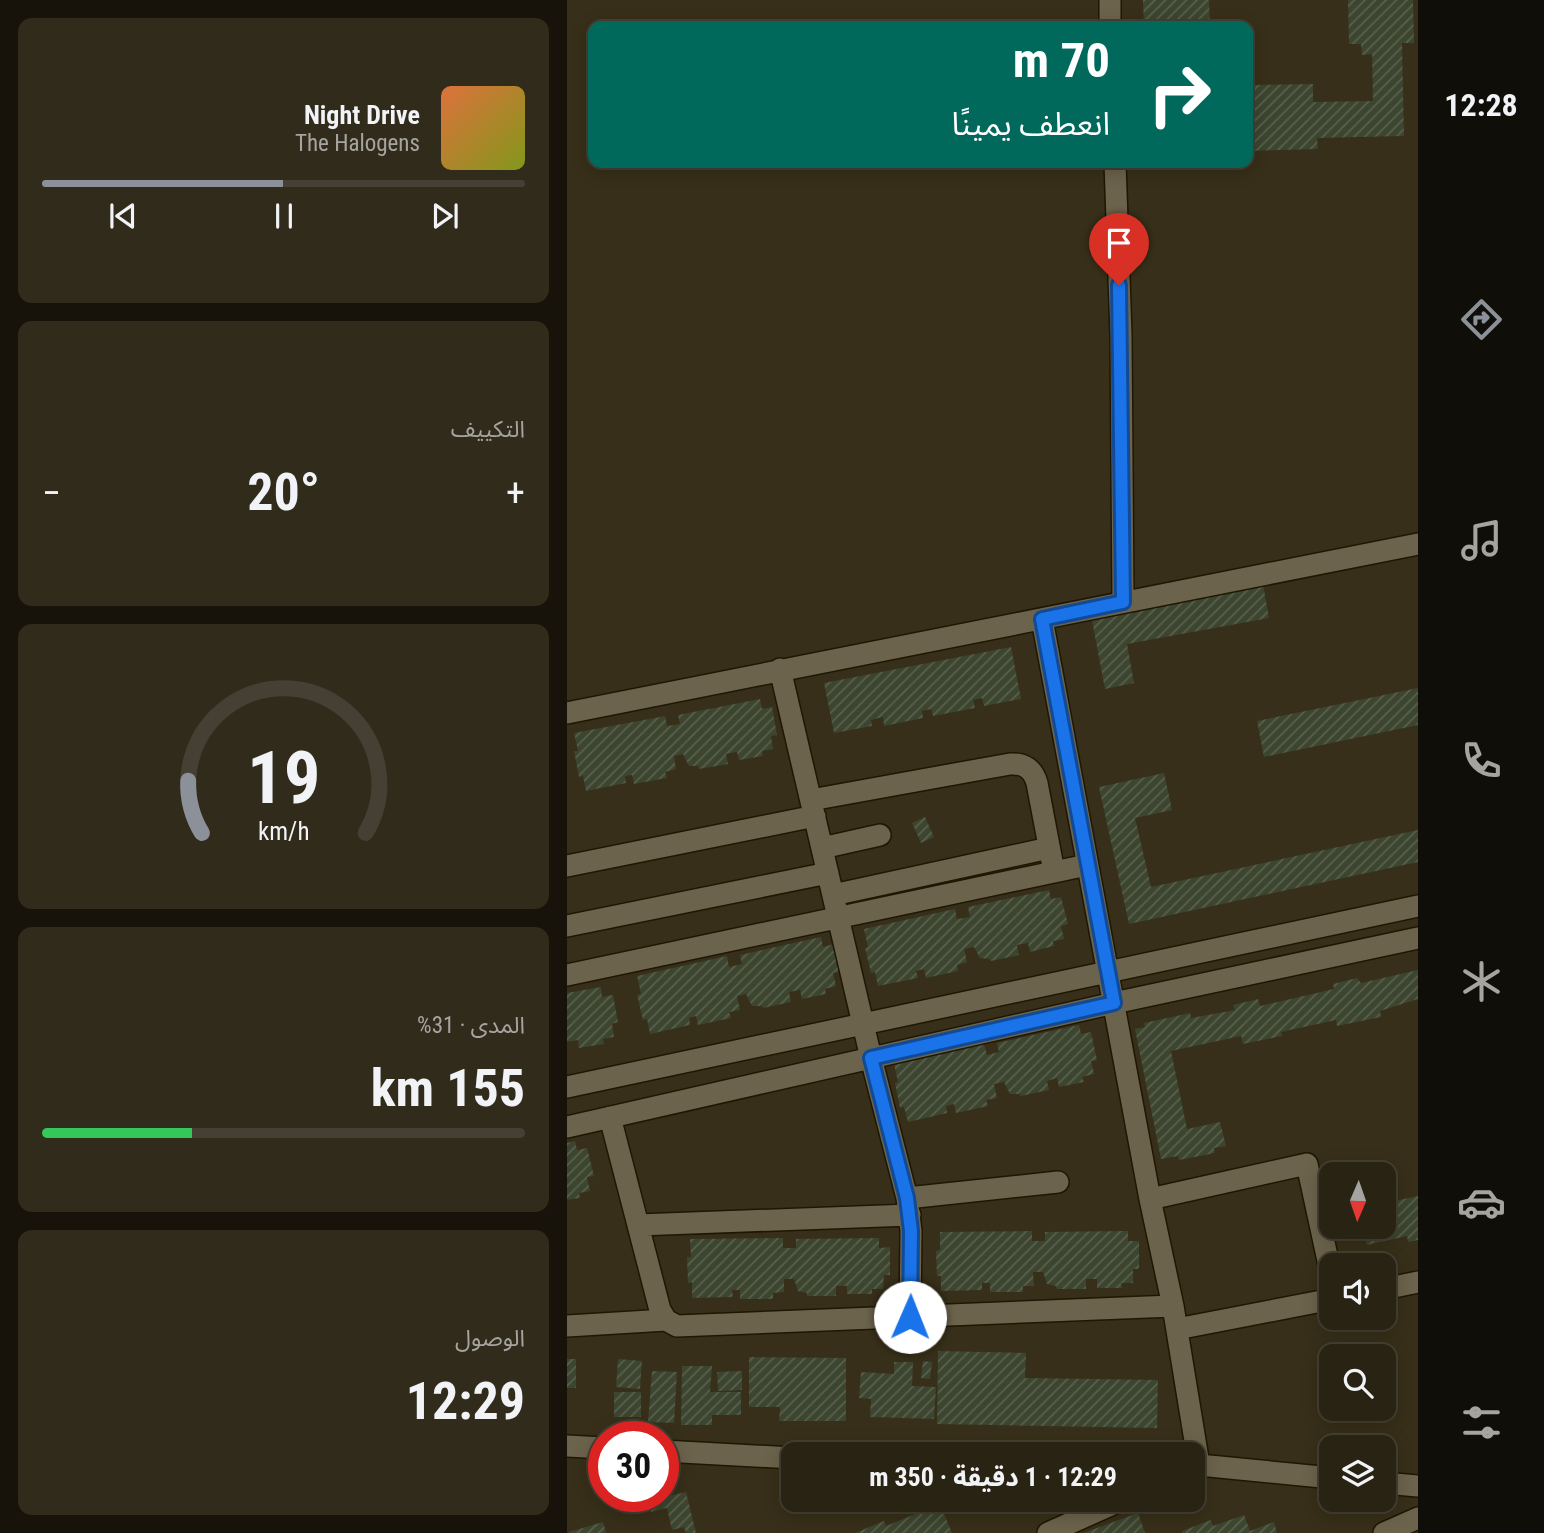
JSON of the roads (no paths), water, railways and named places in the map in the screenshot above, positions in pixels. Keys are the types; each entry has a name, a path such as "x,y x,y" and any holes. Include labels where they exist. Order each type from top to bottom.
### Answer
{"street":[{"path":"1110,0 1111,21"},
{"path":"1115,168 1121,334 1123,602"},
{"path":"567,713 1418,544"},
{"path":"1042,619 1150,1199 1173,1306 1191,1442"},
{"path":"780,670 908,1206 910,1317"},
{"path":"567,866 813,808 1017,764 1024,765 1035,776 1054,872"},
{"path":"822,848 880,835"},
{"path":"833,895 1049,848"},
{"path":"567,975 1087,865"},
{"path":"567,926 828,873"},
{"path":"567,1087 1418,906"},
{"path":"567,1127 1114,1003 1418,938"},
{"path":"610,1117 660,1310 666,1320"},
{"path":"1150,1199 1307,1164 1326,1253"},
{"path":"638,1225 908,1206 1058,1182"},
{"path":"1396,1287 1418,1282"},
{"path":"1177,1329 1319,1302"},
{"path":"567,1326 666,1320 683,1327 1173,1306"},
{"path":"567,1446 588,1447"},
{"path":"679,1452 781,1457"},
{"path":"1205,1467 1319,1477"},
{"path":"1396,1484 1418,1486"},
{"path":"1048,1533 1095,1512"},
{"path":"1384,1533 1418,1518"}]}
